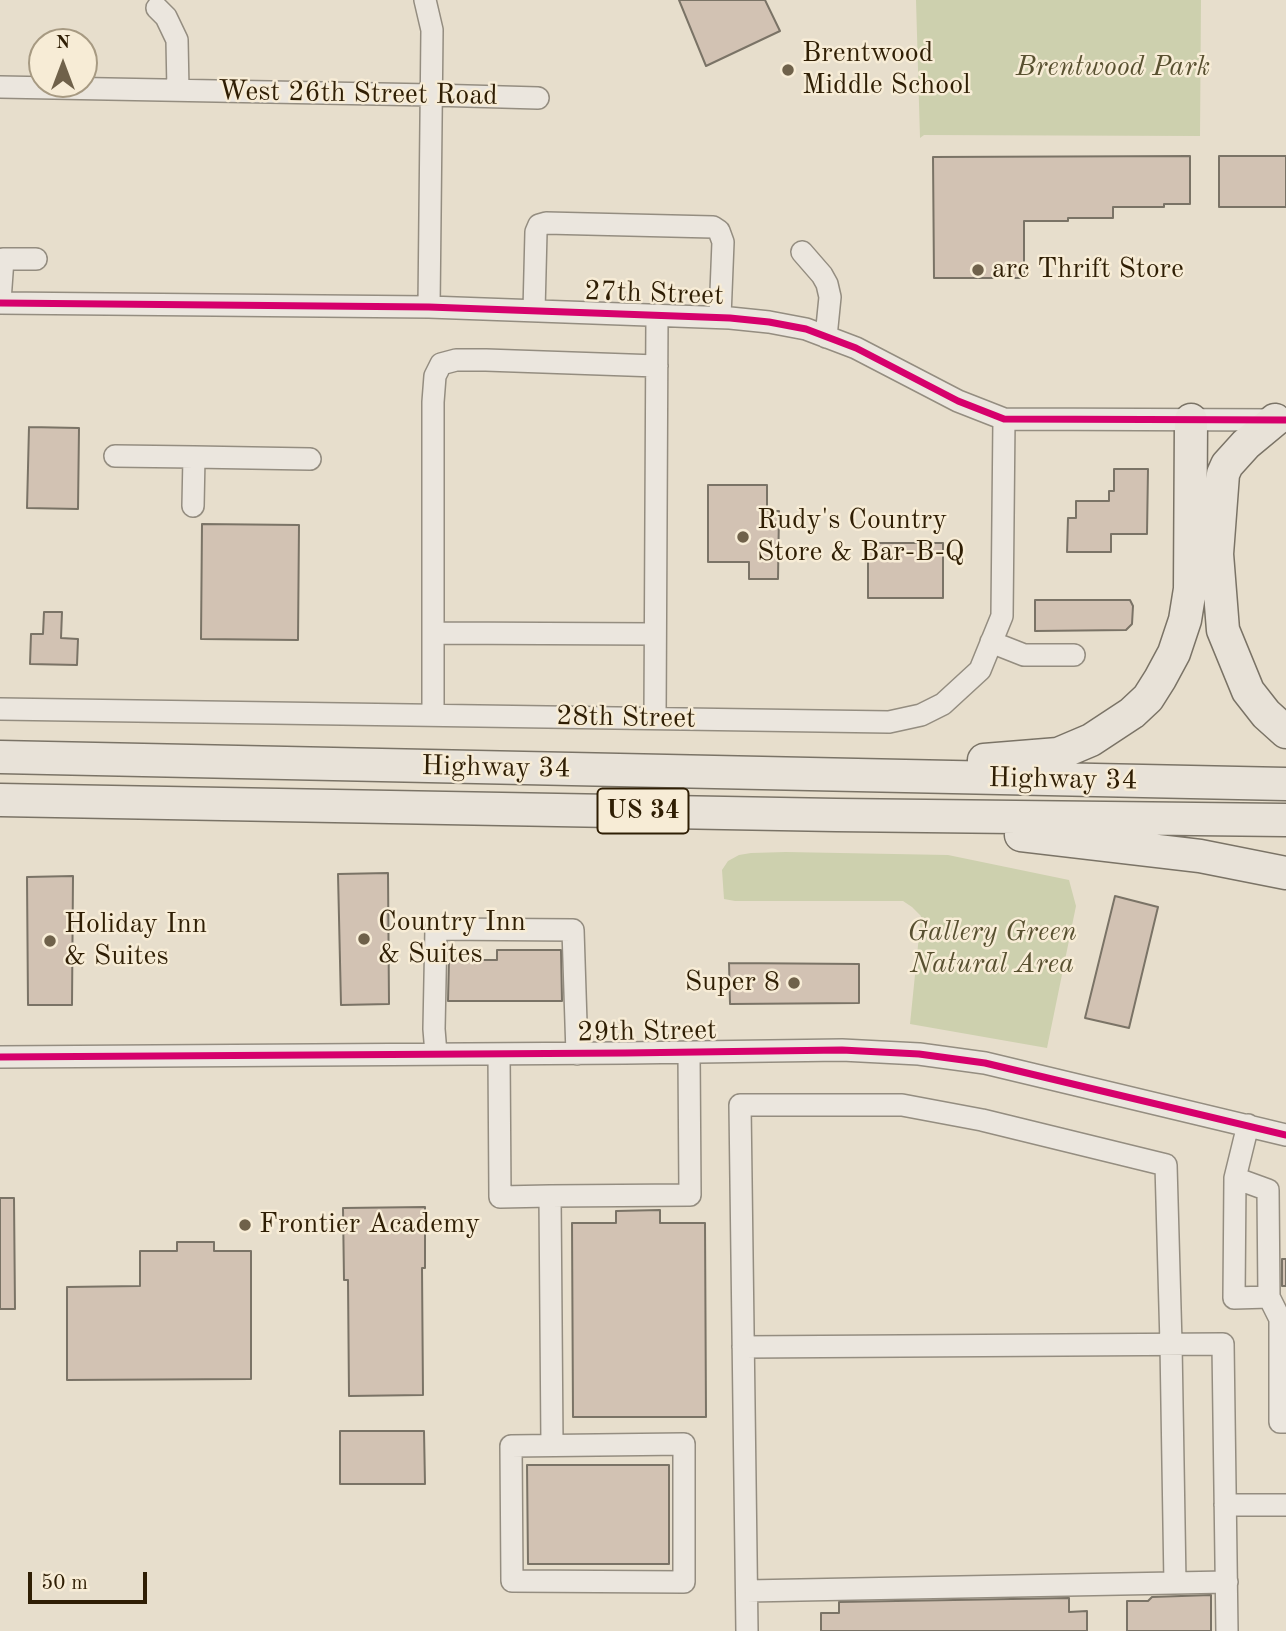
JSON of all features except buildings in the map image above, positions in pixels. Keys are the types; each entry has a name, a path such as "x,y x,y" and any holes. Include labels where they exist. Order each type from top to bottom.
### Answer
{"highway":[{"path":"1200,420 1209,524 1217,554"},
{"path":"866,776 904,763 962,762 1058,754 1112,728 1148,698 1174,653 1185,620 1200,420"},
{"path":"1281,420 1246,444 1227,465 1223,474 1217,554 1223,630 1248,691 1266,714 1286,732"},
{"name":"Highway 34","path":"0,757 1286,784"},
{"name":"Highway 34","path":"0,800 1286,820"},
{"path":"836,815 902,825 1049,838 1200,856 1286,873"}],"street":[{"path":"425,0 432,30 429,307"},
{"name":"West 26th Street Road","path":"157,8 166,17 177,40 178,90"},
{"name":"West 26th Street Road","path":"0,87 538,98"},
{"path":"534,311 538,225 713,227 719,231 723,242 720,317"},
{"path":"802,252 828,284 830,297 826,337"},
{"path":"0,302 2,259 36,259"},
{"name":"27th Street","path":"0,302 429,307 720,317 806,329 856,348 958,401 1003,419 1281,420"},
{"path":"655,718 657,315"},
{"path":"433,715 433,402 435,376 442,364 456,360 486,360 657,366"},
{"name":"28th Street","path":"0,709 888,722 921,715 943,704 980,670 1002,615 1003,419"},
{"path":"116,456 310,459"},
{"path":"193,506 194,457"},
{"path":"433,633 655,634"},
{"path":"991,642 1024,655 1074,655"},
{"path":"436,1054 436,929 573,930 577,1054"},
{"name":"29th Street","path":"0,1058 842,1050 919,1054 985,1063 1286,1135"},
{"path":"499,1054 500,1196 690,1195 689,1052"},
{"path":"747,1631 740,1105 902,1105 982,1120 1166,1165 1175,1583"},
{"path":"1248,1125 1235,1178 1234,1298 1269,1297"},
{"path":"1235,1178 1268,1190 1269,1297 1280,1320 1280,1422 1286,1422"},
{"path":"550,1196 552,1445"},
{"path":"743,1348 1223,1344 1227,1631"},
{"path":"684,1444 684,1582 512,1581 511,1446 552,1445 684,1444"},
{"path":"1225,1505 1286,1505"},
{"path":"747,1591 1227,1582"}],"green space":[{"name":"Brentwood Park","path":"916,0 1201,0 1200,136 924,135 920,138"},
{"name":"Gallery Green Natural Area","path":"751,853 948,855 1069,880 1076,906 1047,1048 910,1024 921,916 903,901 724,899 722,870 728,861"}],"cycle path":[{"path":"0,303 429,307 730,318 806,329 856,348 958,401 1004,419 1286,420"},
{"path":"0,1057 842,1050 919,1054 985,1063 1286,1135"}],"place":[{"name":"Brentwood Middle School","path":"788,70"},
{"name":"arc Thrift Store","path":"978,270"},
{"name":"Rudy's Country Store & Bar-B-Q","path":"743,537"},
{"name":"Country Inn & Suites","path":"364,939"},
{"name":"Holiday Inn & Suites","path":"50,941"},
{"name":"Super 8","path":"794,983"},
{"name":"Frontier Academy","path":"245,1225"}]}
